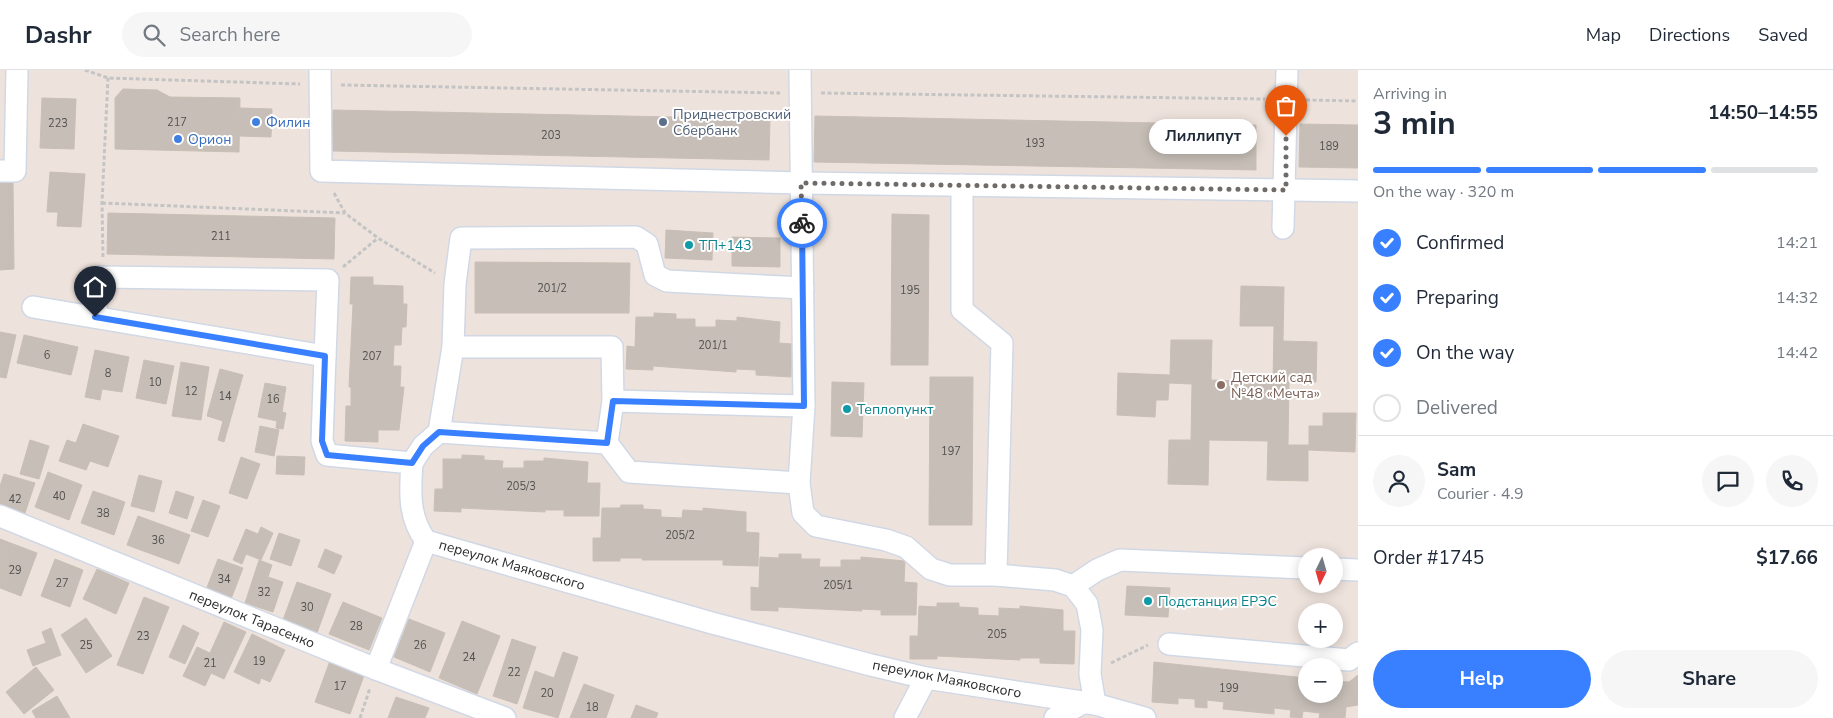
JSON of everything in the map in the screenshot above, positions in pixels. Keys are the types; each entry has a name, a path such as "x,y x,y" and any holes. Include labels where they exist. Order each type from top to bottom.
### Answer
{"street":[{"path":"0,171 15,172 16,70"},
{"path":"800,70 804,406 799,483 803,513 816,526 886,540 906,547 931,569 950,575 996,575 1055,580 1073,586 1087,604 1092,630 1089,704 1055,718"},
{"path":"1283,228 1286,190 1287,70"},
{"path":"320,77 321,171 801,183 1358,191"},
{"path":"962,186 962,310 1002,343 996,575"},
{"path":"95,317 99,277 328,280 322,441 327,455 412,463 423,446 439,432 453,347 454,284 462,238 636,237 647,244 655,275 667,281 803,288"},
{"path":"33,306 325,356"},
{"path":"453,347 612,347 613,401 607,443 629,472 799,483"},
{"path":"613,401 804,406"},
{"path":"439,432 607,443"},
{"name":"переулок Маяковского","path":"412,463 411,508 417,529 426,541 712,623 926,678 1089,704 1145,718"},
{"name":"переулок Тарасенко","path":"0,516 376,669 505,718"},
{"path":"376,669 426,541"},
{"path":"1073,586 1097,570 1120,560 1298,568"},
{"path":"1343,569 1358,570"},
{"path":"1169,644 1349,660 1358,653"},
{"path":"905,718 926,678"}],"path":[{"path":"85,70 108,78 320,77 800,93 1358,100"},
{"path":"321,171 345,213 378,238 454,284"},
{"path":"102,203 345,213"},
{"path":"341,269 378,238"},
{"path":"1090,674 1151,644 1169,644"},
{"path":"360,718 376,669"}],"building":[{"path":"123,89 157,90 170,97 240,98 239,152 115,149 115,98"},
{"path":"42,98 76,99 74,149 40,148"},
{"name":"Филин","path":"240,108 272,109 271,137 239,136"},
{"path":"333,110 770,119 769,160 332,151"},
{"path":"815,116 1256,125 1256,170 814,162"},
{"path":"1300,124 1358,125 1358,168 1299,167"},
{"path":"50,172 85,174 81,227 57,226 58,212 47,212"},
{"path":"0,180 13,180 14,269 0,270"},
{"path":"108,213 335,218 334,259 107,254"},
{"path":"892,214 929,215 928,365 891,365"},
{"name":"ТП+143","path":"666,230 713,233 712,260 665,258"},
{"path":"732,237 780,238 780,267 732,266"},
{"path":"475,262 630,263 629,313 475,313"},
{"path":"351,277 373,277 373,285 403,286 403,304 407,304 406,327 402,327 401,345 394,345 393,366 401,366 400,387 404,387 399,430 378,430 378,442 345,441 346,406 351,406 351,387 349,387 353,304 350,304"},
{"path":"1241,286 1284,287 1283,341 1317,342 1316,382 1289,382 1288,445 1309,445 1309,426 1323,426 1323,413 1356,413 1355,452 1308,450 1308,481 1267,480 1268,441 1209,440 1208,485 1168,484 1169,440 1191,440 1192,384 1169,383 1168,400 1156,400 1155,417 1117,415 1118,373 1170,375 1171,340 1212,340 1211,380 1273,382 1274,326 1240,326"},
{"path":"654,313 676,314 676,319 695,319 695,327 716,327 716,320 737,321 737,317 780,322 779,343 792,344 791,377 756,375 756,370 736,369 736,372 653,366 653,370 626,369 627,346 635,347 636,317 654,317"},
{"path":"0,332 16,335 6,378 0,377"},
{"path":"24,335 78,347 71,375 17,363"},
{"path":"95,350 129,357 122,392 102,389 100,400 85,397"},
{"path":"144,360 174,366 166,404 136,398"},
{"path":"181,362 209,367 201,420 172,416"},
{"path":"220,369 243,375 224,442 218,440 223,421 207,416"},
{"path":"930,377 973,377 972,525 929,525"},
{"name":"Теплопункт","path":"832,382 864,383 862,437 831,436"},
{"path":"265,383 286,387 282,412 286,413 283,429 276,428 277,421 258,417"},
{"path":"83,424 119,436 108,467 90,461 86,470 59,461 67,440 76,443"},
{"path":"260,426 279,430 274,456 255,452"},
{"path":"30,440 49,446 39,479 20,474"},
{"path":"462,455 484,456 484,460 503,461 502,468 524,468 524,461 544,461 544,458 588,462 587,483 600,483 599,516 564,516 564,510 545,510 545,512 461,508 461,512 434,511 435,489 443,489 443,459 462,459"},
{"path":"277,456 305,457 304,475 276,474"},
{"path":"241,457 260,464 247,499 229,493"},
{"path":"48,472 82,485 69,520 35,507"},
{"path":"4,474 35,483 23,519 0,512 0,486"},
{"path":"139,475 162,481 154,512 131,506"},
{"path":"93,491 125,502 114,535 81,523"},
{"path":"176,491 194,497 187,519 169,513"},
{"path":"203,500 220,506 208,537 191,531"},
{"path":"621,505 643,505 643,509 661,510 661,517 682,518 683,510 703,511 703,508 746,512 746,532 759,533 758,566 723,565 723,560 642,560 642,558 620,558 620,561 593,561 593,538 601,538 602,508 620,508"},
{"path":"138,516 190,535 179,564 127,545"},
{"path":"261,527 273,533 261,560 246,554 242,564 233,560 246,529 258,534"},
{"path":"279,533 300,540 291,566 270,559"},
{"path":"0,539 37,553 21,596 0,588"},
{"path":"325,549 342,556 334,574 318,567"},
{"path":"779,554 801,554 801,559 820,559 819,567 841,567 841,560 861,560 861,557 905,561 904,582 917,583 916,615 881,615 881,610 861,609 862,611 778,607 778,611 751,610 751,587 759,588 760,557 779,558"},
{"path":"55,559 83,570 70,607 41,596"},
{"path":"218,559 243,568 231,599 206,590"},
{"path":"259,560 272,565 268,577 283,582 273,612 245,603"},
{"path":"97,569 129,583 116,614 83,599"},
{"path":"297,582 331,594 317,633 283,620"},
{"name":"Подстанция ЕРЭС","path":"1127,586 1170,588 1168,617 1125,615"},
{"path":"144,597 169,607 143,674 117,665"},
{"path":"343,602 382,618 369,650 329,634"},
{"path":"937,603 959,603 959,607 978,608 978,615 999,616 999,608 1020,609 1020,606 1063,610 1063,631 1075,631 1074,664 1040,663 1040,658 1020,658 1020,660 937,656 937,659 910,659 910,636 918,636 919,606 937,607"},
{"path":"86,618 112,656 86,673 61,635"},
{"path":"409,619 445,633 430,672 394,657"},
{"path":"462,621 500,636 477,694 439,678"},
{"path":"224,622 246,632 224,679 211,673 205,686 183,676 197,647 210,653"},
{"path":"183,625 199,633 185,664 169,657"},
{"path":"51,628 61,655 33,666 27,650 46,643 42,632"},
{"path":"252,634 285,650 270,682 261,678 259,684 234,672"},
{"path":"512,639 536,647 517,704 493,696"},
{"path":"563,652 578,657 558,718 523,708 535,671 554,678"},
{"path":"331,658 366,670 350,714 315,702"},
{"path":"1154,662 1298,677 1298,703 1343,703 1343,682 1349,682 1358,675 1358,705 1346,707 1345,718 1319,718 1320,713 1303,711 1302,718 1297,718 1290,717 1291,710 1274,708 1274,714 1223,709 1224,702 1207,700 1207,708 1195,707 1195,699 1178,698 1178,704 1152,702"},
{"path":"36,667 54,690 24,714 6,692"},
{"path":"584,684 614,695 606,718 570,718"},
{"path":"57,696 70,718 36,718 32,711"},
{"path":"396,697 429,708 425,718 388,718"},
{"path":"636,705 658,713 656,718 631,718"}],"way so far":[{"path":"802,223 801,183 1286,190 1286,136"}],"place":[{"name":"Филин","path":"256,122"},
{"name":"Приднестровский Сбербанк","path":"663,122"},
{"name":"Лиллипут","path":"1286,136"},
{"name":"Орион","path":"178,139"},
{"name":"ТП+143","path":"689,245"},
{"name":"Детский сад №48 «Мечта»","path":"1221,385"},
{"name":"Теплопункт","path":"847,409"},
{"name":"Подстанция ЕРЭС","path":"1148,601"}],"route":[{"path":"95,317 325,356 322,441 327,455 412,463 423,446 439,432 607,443 613,401 804,406 802,223"}]}
